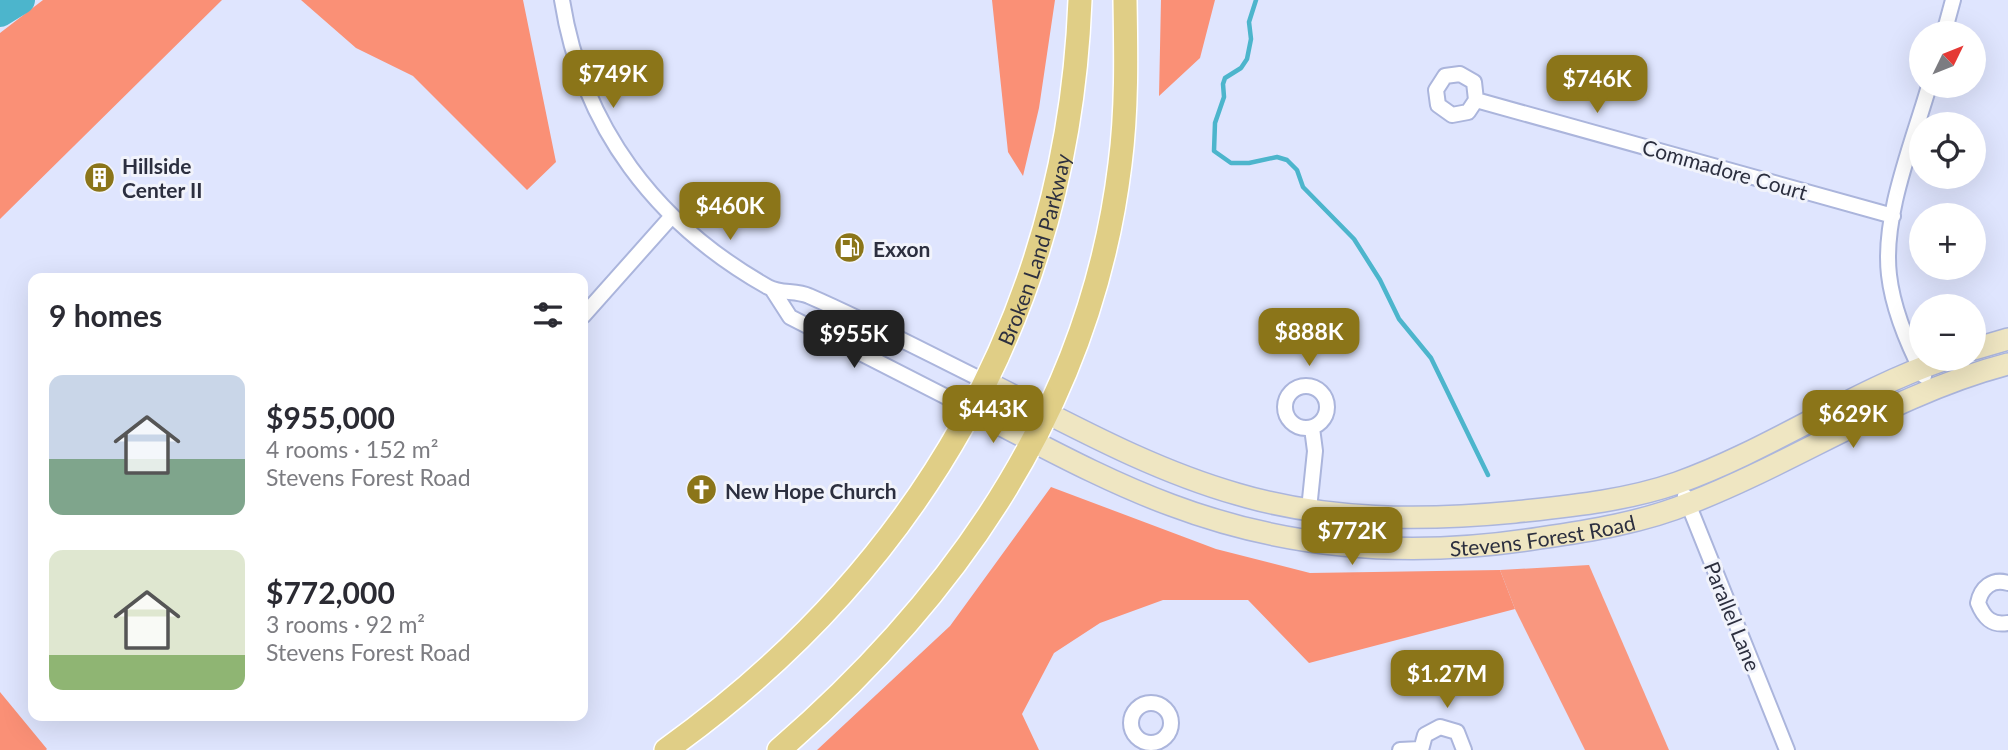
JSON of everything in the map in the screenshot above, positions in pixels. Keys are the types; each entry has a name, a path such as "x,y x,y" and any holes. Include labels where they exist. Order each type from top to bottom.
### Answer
{"main road":[{"name":"Broken Land Parkway","path":"666,750 776,663 842,597 904,521 972,410 986,382 1035,257 1052,201 1072,100 1080,0"},
{"path":"779,750 851,686 921,610 989,517 1034,442 1048,413 1076,345 1109,229 1120,165 1124,114 1125,0"}],"street":[{"name":"Stevens Forest Road","path":"562,0 579,72 598,118 628,166 672,216 722,258 772,289 805,294 1048,413 1182,475 1238,494 1353,516 1432,519 1568,506 1647,492 1679,482 1914,371"},
{"path":"1947,21 1953,0"},
{"path":"1909,344 1901,326 1891,286 1888,248 1893,216 1926,98"},
{"name":"Commadore Court","path":"1476,100 1893,216"},
{"path":"588,310 672,216"},
{"name":"Stevens Forest Road","path":"772,289 790,317 1034,442 1170,505 1271,534 1349,546 1429,550 1491,546 1616,524 1688,504 1931,390 2008,364"},
{"path":"1986,345 2008,339"},
{"path":"1922,371 1931,390"},
{"path":"1309,509 1316,440 1311,428"},
{"name":"Parallel Lane","path":"1679,482 1787,750"},
{"path":"2008,583 1995,582 1987,586 1980,594 1978,604 1982,615 1992,623 2008,623"},
{"path":"1400,750 1421,749 1426,735 1440,727 1457,732 1464,750"}],"shaded area":[{"path":"43,0 222,0 0,219 0,33"},
{"path":"301,0 523,0 556,162 527,190 413,76 356,48"},
{"path":"992,0 1055,0 1039,108 1023,176 1008,152"},
{"path":"1161,0 1215,0 1200,58 1159,96"},
{"path":"1051,487 1216,549 1310,573 1500,570 1515,609 1309,663 1248,600 1163,600 1100,623 1054,653 1022,714 1039,750 817,750 950,626"},
{"path":"1589,565 1669,750 1585,750 1515,609 1500,570"},
{"path":"0,692 47,749 46,750 0,750"}],"waterway":[{"path":"0,13 21,0"},
{"path":"1256,0 1249,22 1251,39 1247,59 1241,68 1225,78 1223,84 1224,97 1215,123 1214,151 1231,163 1249,163 1277,157 1287,160 1297,170 1303,187 1354,239 1380,280 1399,319 1431,358 1488,475"}],"place":[{"name":"Hillside Center II","path":"99,177"},
{"name":"Exxon","path":"850,248"},
{"name":"New Hope Church","path":"702,490"}]}
